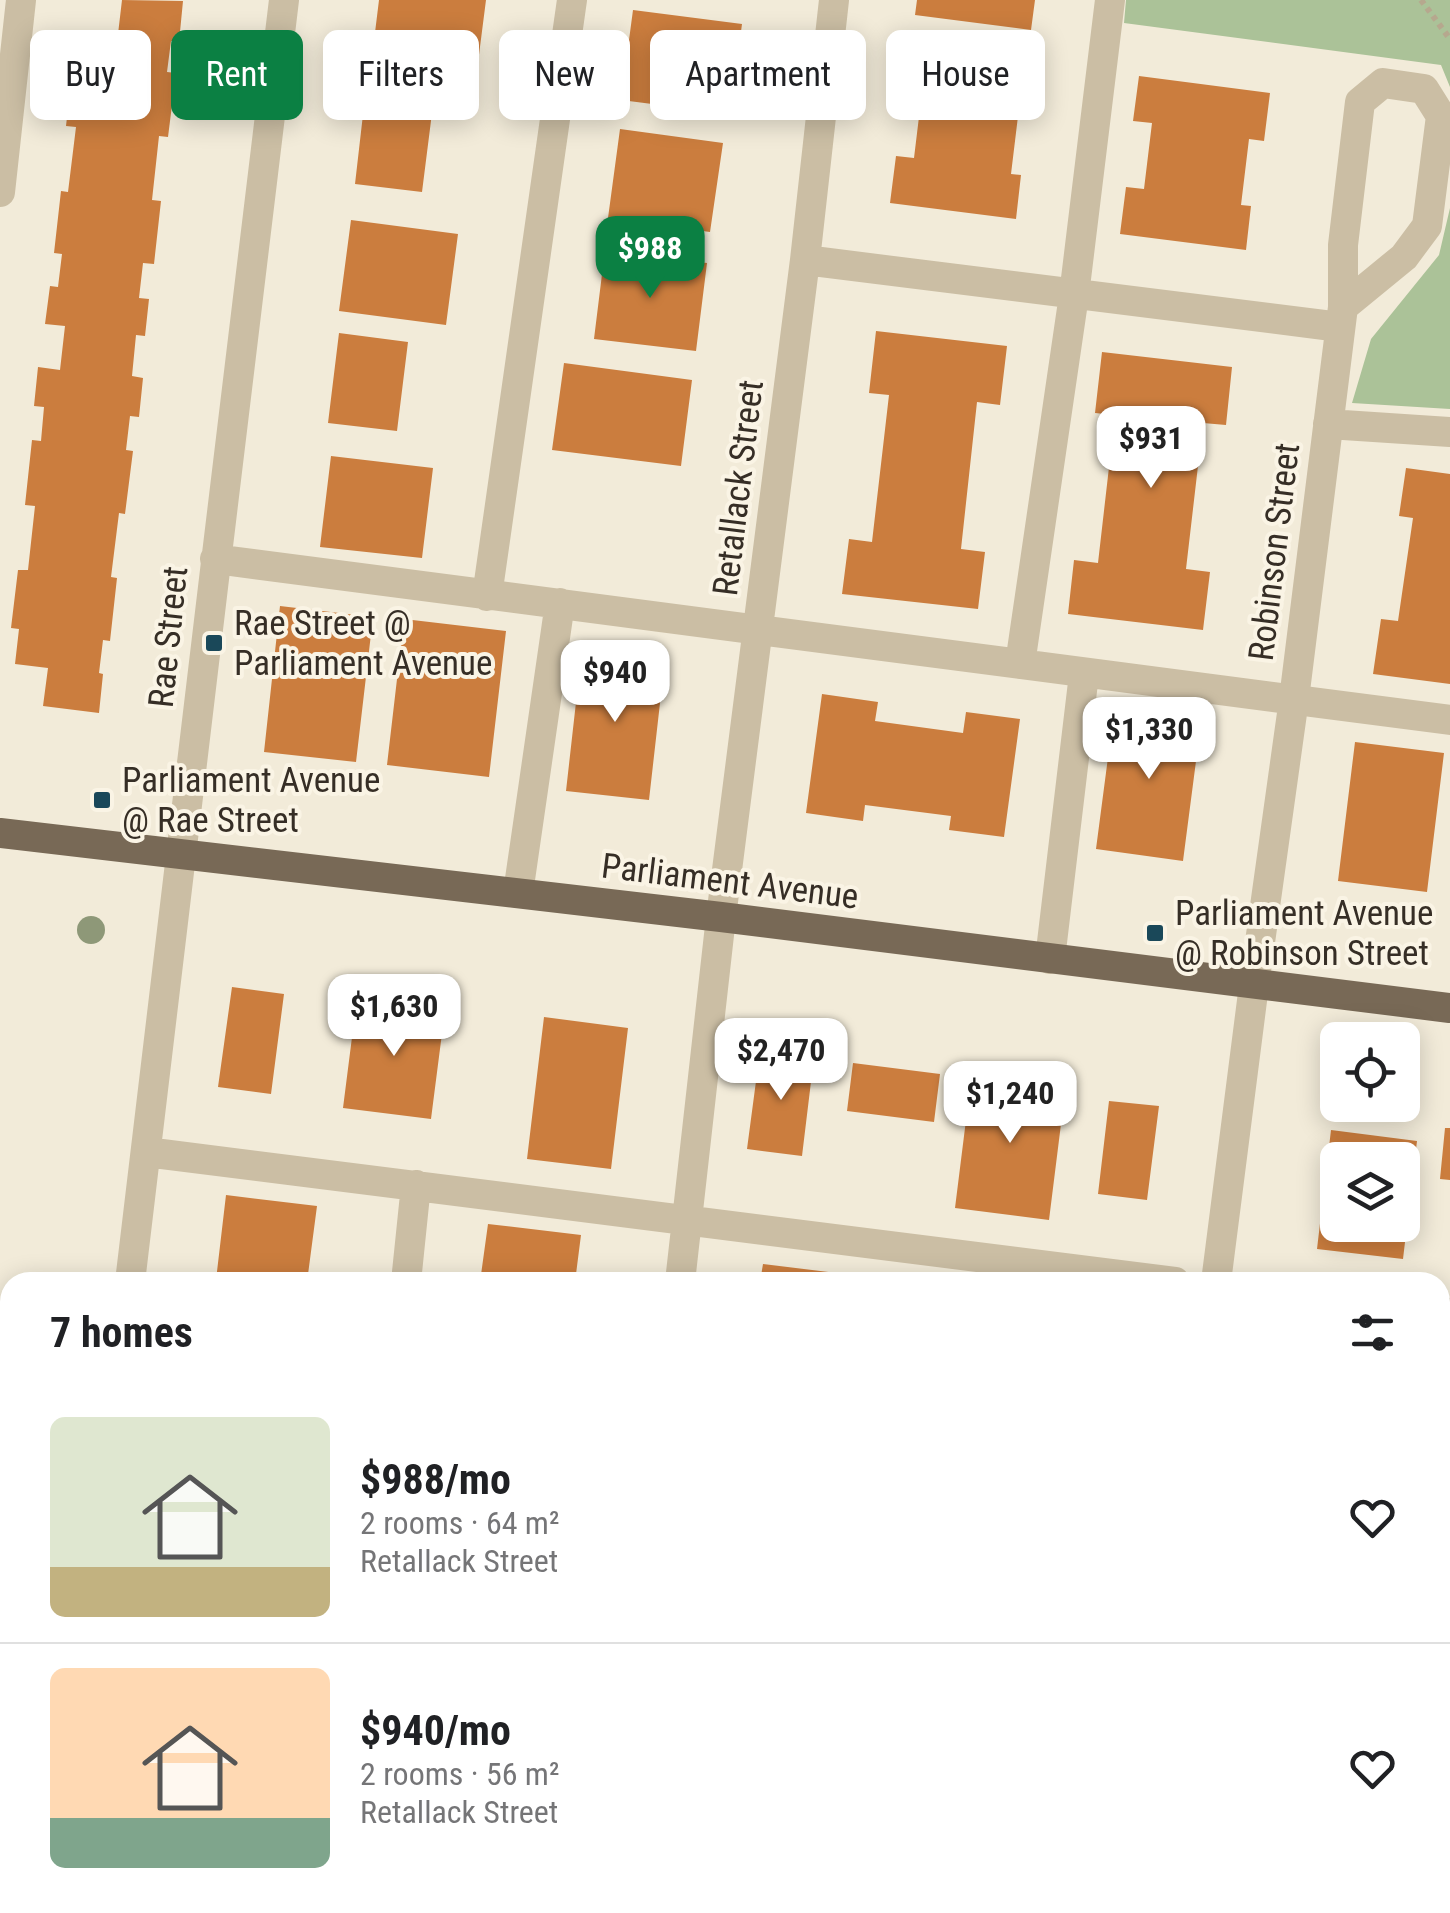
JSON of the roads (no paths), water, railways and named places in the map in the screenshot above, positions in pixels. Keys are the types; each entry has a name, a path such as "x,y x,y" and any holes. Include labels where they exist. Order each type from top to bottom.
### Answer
{"main road":[{"name":"Parliament Avenue","path":"0,833 1450,1008"}],"street":[{"path":"0,192 21,0"},
{"name":"Rae Street","path":"131,1272 284,0"},
{"path":"487,596 572,0"},
{"name":"Retallack Street","path":"681,1272 834,0"},
{"path":"1020,664 1074,295 1110,0"},
{"name":"Robinson Street","path":"1217,1272 1328,424 1360,102 1383,84 1424,89 1441,116 1427,226 1404,258 1341,317"},
{"path":"805,260 1074,295 1341,317"},
{"path":"1328,424 1450,432"},
{"path":"215,558 1450,720"},
{"path":"518,893 560,603"},
{"path":"1050,959 1084,674"},
{"path":"146,1152 688,1220 952,1268 1016,1272"},
{"path":"407,1272 416,1186"}],"place":[{"name":"Rae Street @ Parliament Avenue","path":"214,643"},
{"name":"Parliament Avenue @ Rae Street","path":"102,800"},
{"name":"Parliament Avenue @ Robinson Street","path":"1155,933"}]}
